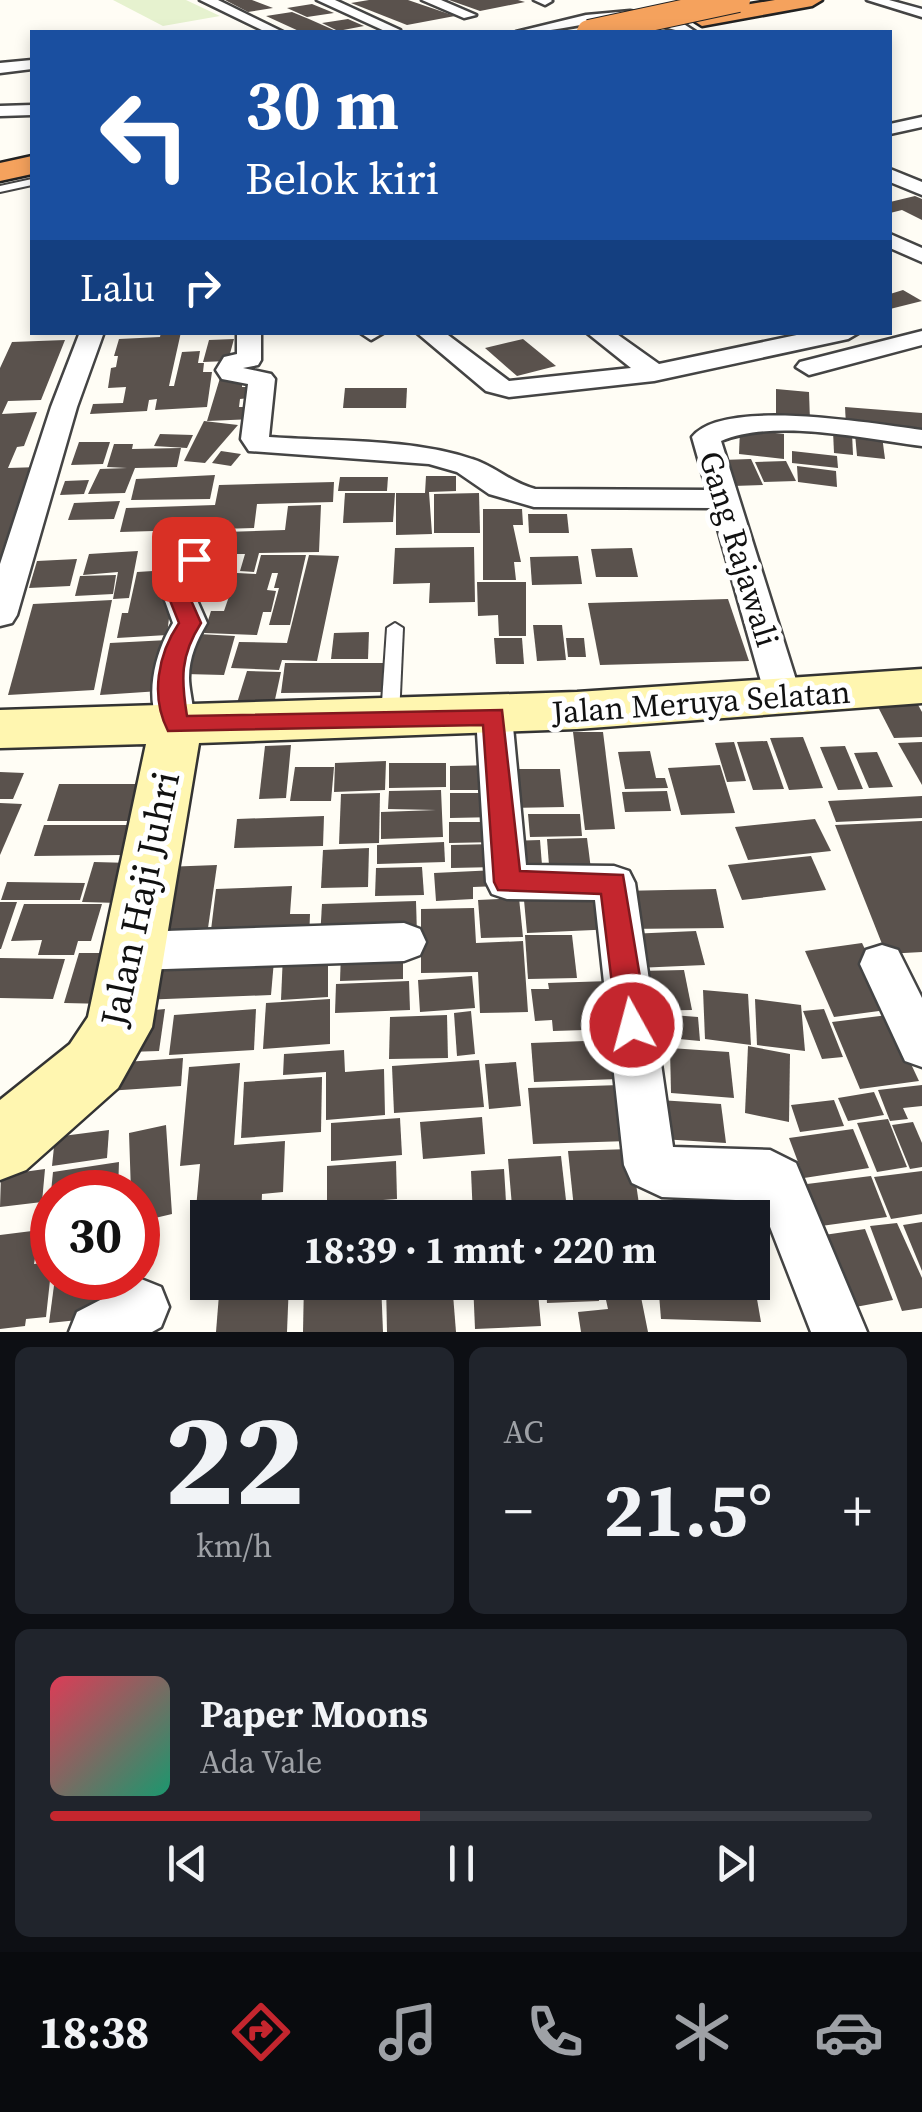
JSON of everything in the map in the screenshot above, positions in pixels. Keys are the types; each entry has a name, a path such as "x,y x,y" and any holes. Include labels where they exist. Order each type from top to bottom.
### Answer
{"highway":[{"path":"597,30 738,0"},
{"path":"696,26 788,0"},
{"path":"657,30 696,26 812,0"},
{"path":"0,158 30,152"},
{"path":"0,172 30,165"}],"main road":[{"name":"Jalan Meruya Selatan","path":"0,729 494,716 784,699 922,686"},
{"name":"Jalan Haji Juhri","path":"0,1146 94,1066 119,1027 176,725"}],"street":[{"path":"207,0 272,30"},
{"path":"429,0 469,15"},
{"path":"874,0 922,13"},
{"path":"907,0 922,4"},
{"path":"330,1 392,30"},
{"path":"534,30 630,14 696,26"},
{"path":"211,22 242,16"},
{"path":"0,68 30,65"},
{"path":"0,112 30,110"},
{"path":"896,128 922,122"},
{"path":"896,128 922,134"},
{"path":"892,176 922,189"},
{"path":"892,241 922,256"},
{"path":"892,322 922,314"},
{"path":"0,615 64,407 91,335"},
{"path":"250,335 248,360 233,362 229,370 231,374 262,379 255,439 259,445 430,456 466,466 499,488 534,498 723,499"},
{"path":"432,335 494,386 505,389 654,373 836,335"},
{"path":"602,335 654,373"},
{"path":"763,335 783,348"},
{"path":"809,367 922,338"},
{"name":"Gang Rajawali","path":"784,699 705,441 710,434 781,424 922,438"},
{"path":"176,725 169,670 178,641 190,623 180,598 194,559"},
{"path":"494,716 508,882 614,883 650,1165 662,1172 770,1176 778,1180 839,1332"},
{"path":"136,951 404,942"},
{"path":"882,964 922,1046"}],"lane":[{"path":"0,189 30,182"},
{"path":"390,716 395,628"}],"green space":[{"path":"113,0 186,0 220,16 163,26"}],"building":[{"path":"225,0 252,0 273,8 248,12"},
{"path":"408,0 455,16 407,25 351,3"},
{"path":"449,0 518,0 525,2 480,11"},
{"path":"312,4 334,13 307,17 287,8"},
{"path":"292,12 334,30 297,30 266,16"},
{"path":"348,19 364,26 336,30 322,23"},
{"path":"915,196 922,199 922,220 902,210 892,212 892,202"},
{"path":"903,290 922,301 892,308 892,293"},
{"path":"180,335 169,386 174,386 182,352 200,351 198,363 204,363 203,372 212,372 207,407 155,410 157,399 149,400 147,411 90,414 93,404 123,403 126,387 108,388 111,368 116,367 118,356 114,356 119,339"},
{"path":"234,339 228,361 203,362 209,340"},
{"path":"523,339 556,366 517,376 485,348"},
{"path":"65,340 41,400 8,401 2,414 37,412 24,446 17,447 8,468 40,467 0,575 0,368 12,342"},
{"path":"242,377 242,387 250,387 250,398 240,399 239,407 254,407 254,419 207,421 220,378"},
{"path":"345,388 407,388 406,408 343,408"},
{"path":"776,389 809,392 810,421 776,417"},
{"path":"845,407 922,413 922,433 846,425"},
{"path":"204,421 238,425 205,463 184,461"},
{"path":"740,429 784,434 784,459 739,454"},
{"path":"833,431 852,433 853,455 834,453"},
{"path":"160,434 193,435 187,448 154,446"},
{"path":"855,434 882,436 885,459 857,456"},
{"path":"79,442 110,442 103,464 71,465"},
{"path":"114,444 133,444 132,449 181,448 177,467 135,468 125,493 88,494 100,469 127,468 107,467"},
{"path":"221,451 241,454 231,466 212,463"},
{"path":"792,451 837,456 838,468 792,463"},
{"path":"751,459 763,485 733,486 722,460"},
{"path":"786,461 796,481 764,482 755,462"},
{"path":"797,466 836,471 837,487 798,482"},
{"path":"215,475 210,499 131,500 136,479"},
{"path":"426,476 456,476 456,491 429,492 432,534 396,535 396,493 425,493"},
{"path":"340,477 388,477 387,491 338,491"},
{"path":"89,480 84,494 60,495 65,481"},
{"path":"334,482 333,502 257,504 254,528 120,532 126,508 215,505 219,485"},
{"path":"345,493 395,493 393,522 343,523"},
{"path":"479,493 480,533 434,533 434,494"},
{"path":"120,501 114,519 68,520 74,503"},
{"path":"321,505 319,552 259,553 254,572 240,571 245,554 221,554 225,532 285,530 288,506"},
{"path":"483,509 522,509 523,525 513,525 521,562 514,562 516,580 483,580"},
{"path":"528,514 567,514 569,533 529,533"},
{"path":"474,547 475,602 429,603 430,583 393,584 395,548"},
{"path":"632,548 638,577 596,577 591,549"},
{"path":"138,551 129,598 113,599 118,572 83,575 89,554"},
{"path":"192,552 170,610 167,635 117,638 122,613 128,613 137,572 153,571 156,554"},
{"path":"261,555 306,555 290,625 269,625 279,588 274,588 278,573 272,573 267,590 276,591 271,612 263,612 257,635 204,633 211,611 224,611 237,573 256,574"},
{"path":"309,555 339,556 317,661 282,660 279,670 231,668 239,642 287,643"},
{"path":"578,556 582,584 532,585 530,557"},
{"path":"77,559 70,586 29,588 37,561"},
{"path":"116,575 113,594 75,596 80,576"},
{"path":"477,582 526,582 526,636 499,636 498,615 478,616"},
{"path":"728,599 749,661 600,665 588,603"},
{"path":"112,600 94,690 8,695 33,604"},
{"path":"533,625 562,625 566,660 537,661"},
{"path":"369,632 368,659 331,659 334,633"},
{"path":"199,634 235,636 224,675 185,674"},
{"path":"494,638 522,638 524,664 496,664"},
{"path":"566,638 584,638 586,657 568,657"},
{"path":"168,640 160,691 100,695 110,643"},
{"path":"285,663 384,663 382,692 281,693"},
{"path":"247,671 281,672 274,704 237,703"},
{"path":"917,703 922,712 922,737 894,738 877,705"},
{"path":"573,732 603,732 615,829 585,830"},
{"path":"803,737 823,788 789,790 770,738"},
{"path":"767,741 784,789 753,790 737,742"},
{"path":"734,742 746,781 727,782 715,743"},
{"path":"922,742 922,785 898,743"},
{"path":"291,745 286,798 259,799 265,746"},
{"path":"845,746 863,789 838,790 820,747"},
{"path":"650,751 656,778 665,778 668,788 625,789 618,752"},
{"path":"877,752 893,787 869,788 854,753"},
{"path":"386,761 385,790 334,792 335,763"},
{"path":"389,763 446,763 446,787 389,788"},
{"path":"496,765 498,790 450,790 450,766"},
{"path":"720,765 735,813 681,815 668,768"},
{"path":"295,767 334,767 331,801 290,801"},
{"path":"507,769 560,769 564,807 509,808"},
{"path":"0,772 24,773 13,799 0,799"},
{"path":"59,784 146,784 137,821 47,821"},
{"path":"441,790 443,837 381,839 381,812 436,810 388,809 389,791"},
{"path":"667,791 671,811 625,812 622,792"},
{"path":"380,793 379,843 339,844 341,794"},
{"path":"450,793 496,793 498,817 450,818"},
{"path":"922,796 922,818 836,822 828,801"},
{"path":"0,803 22,804 0,855"},
{"path":"528,814 580,814 582,836 530,837"},
{"path":"324,816 323,846 234,848 237,819"},
{"path":"815,819 831,851 748,860 735,827"},
{"path":"922,821 922,952 886,954 835,825"},
{"path":"449,822 495,822 497,842 449,843"},
{"path":"44,825 129,825 121,855 34,856"},
{"path":"587,838 592,877 550,878 547,839"},
{"path":"540,840 543,878 511,878 508,841"},
{"path":"444,842 445,862 377,864 377,845"},
{"path":"496,844 497,867 451,868 451,845"},
{"path":"369,848 368,887 321,888 323,850"},
{"path":"811,856 826,890 742,900 728,865"},
{"path":"94,862 131,863 120,903 82,902"},
{"path":"217,865 206,942 151,944 164,867"},
{"path":"422,867 424,895 375,896 376,868"},
{"path":"496,870 499,886 473,887 473,899 436,901 434,873"},
{"path":"7,882 85,883 80,900 1,900"},
{"path":"292,886 290,914 310,914 309,940 211,930 216,889"},
{"path":"609,886 616,929 527,933 523,889"},
{"path":"716,889 724,928 624,929 619,891"},
{"path":"519,898 523,937 481,938 478,900"},
{"path":"416,901 417,935 320,938 322,904"},
{"path":"0,902 17,902 1,949 0,949"},
{"path":"24,904 102,904 91,941 78,941 74,955 38,955 42,940 11,941"},
{"path":"474,908 476,943 523,941 528,1012 480,1013 478,972 421,973 421,909"},
{"path":"696,931 705,965 636,968 629,934"},
{"path":"525,935 572,935 577,978 528,979"},
{"path":"862,943 894,1009 834,1017 805,951"},
{"path":"275,949 271,995 140,1000 149,954"},
{"path":"403,950 403,979 340,981 341,952"},
{"path":"328,951 328,997 281,1000 283,954"},
{"path":"79,953 121,953 108,1004 64,1003"},
{"path":"0,958 65,959 53,999 0,998"},
{"path":"684,970 692,1010 645,1011 639,971"},
{"path":"472,976 475,1008 420,1012 418,980"},
{"path":"409,981 410,1010 335,1013 336,984"},
{"path":"610,981 618,1029 553,1031 552,1020 535,1021 531,989 549,989 548,983"},
{"path":"703,990 748,994 751,1045 705,1039"},
{"path":"330,999 330,1044 263,1049 266,1003"},
{"path":"755,999 801,1005 805,1051 757,1045"},
{"path":"165,1009 159,1051 128,1052 134,1012"},
{"path":"256,1009 254,1050 169,1055 174,1015"},
{"path":"824,1009 843,1057 822,1059 803,1011"},
{"path":"471,1011 475,1054 457,1056 454,1013"},
{"path":"646,1013 698,1017 700,1041 647,1036"},
{"path":"447,1015 448,1058 389,1059 390,1017"},
{"path":"888,1015 919,1081 860,1089 832,1022"},
{"path":"612,1040 618,1079 534,1082 531,1043"},
{"path":"748,1046 790,1054 789,1122 745,1113"},
{"path":"670,1048 729,1052 734,1098 671,1093"},
{"path":"344,1050 345,1072 384,1069 385,1115 326,1120 326,1072 283,1075 284,1054"},
{"path":"183,1058 181,1086 107,1091 111,1063"},
{"path":"479,1060 484,1107 394,1113 392,1066"},
{"path":"516,1062 521,1106 489,1109 485,1064"},
{"path":"240,1063 234,1145 285,1141 283,1192 262,1194 262,1200 197,1200 200,1164 180,1166 189,1067"},
{"path":"322,1077 321,1132 241,1138 244,1082"},
{"path":"620,1085 629,1141 533,1144 528,1088"},
{"path":"922,1085 922,1106 903,1108 908,1119 890,1121 878,1090"},
{"path":"874,1092 884,1115 848,1121 838,1098"},
{"path":"659,1100 721,1104 726,1143 661,1139"},
{"path":"834,1100 844,1126 800,1132 791,1105"},
{"path":"482,1117 485,1154 423,1159 420,1122"},
{"path":"400,1118 402,1155 331,1161 331,1123"},
{"path":"888,1119 907,1167 877,1172 857,1123"},
{"path":"913,1122 922,1143 922,1167 910,1169 892,1125"},
{"path":"166,1125 172,1214 160,1217 160,1170 130,1170 129,1133"},
{"path":"853,1129 869,1168 804,1178 789,1138"},
{"path":"109,1130 107,1158 52,1166 55,1137"},
{"path":"631,1149 638,1200 573,1200 568,1151"},
{"path":"561,1156 566,1200 511,1200 508,1159"},
{"path":"396,1161 397,1199 327,1200 327,1166"},
{"path":"119,1162 119,1170 66,1170"},
{"path":"504,1169 506,1200 472,1200 471,1171"},
{"path":"30,1171 30,1203 0,1207 1,1175"},
{"path":"922,1171 922,1214 891,1219 874,1177"},
{"path":"871,1176 887,1217 821,1226 807,1184"},
{"path":"680,1177 760,1200 682,1200"},
{"path":"922,1222 922,1271 903,1225"},
{"path":"897,1223 922,1278 922,1308 902,1311 870,1226"},
{"path":"865,1229 893,1300 850,1308 824,1235"},
{"path":"30,1231 30,1300 48,1300 46,1317 26,1319 25,1326 0,1329 0,1235"},
{"path":"52,1300 109,1300 107,1317 49,1323"},
{"path":"114,1300 141,1300 141,1303 114,1307"},
{"path":"219,1300 288,1300 287,1332 216,1332"},
{"path":"304,1300 382,1300 383,1332 303,1332"},
{"path":"386,1300 453,1300 456,1332 387,1332"},
{"path":"474,1300 539,1300 541,1326 475,1329"},
{"path":"547,1300 599,1301 547,1303"},
{"path":"606,1300 642,1300 648,1332 581,1332 578,1312 608,1309"},
{"path":"659,1300 757,1300 761,1322 661,1319"}],"route":[{"path":"194,559 180,598 190,623 178,641 169,670 176,725 494,716 508,882 614,883 632,1025"}]}
